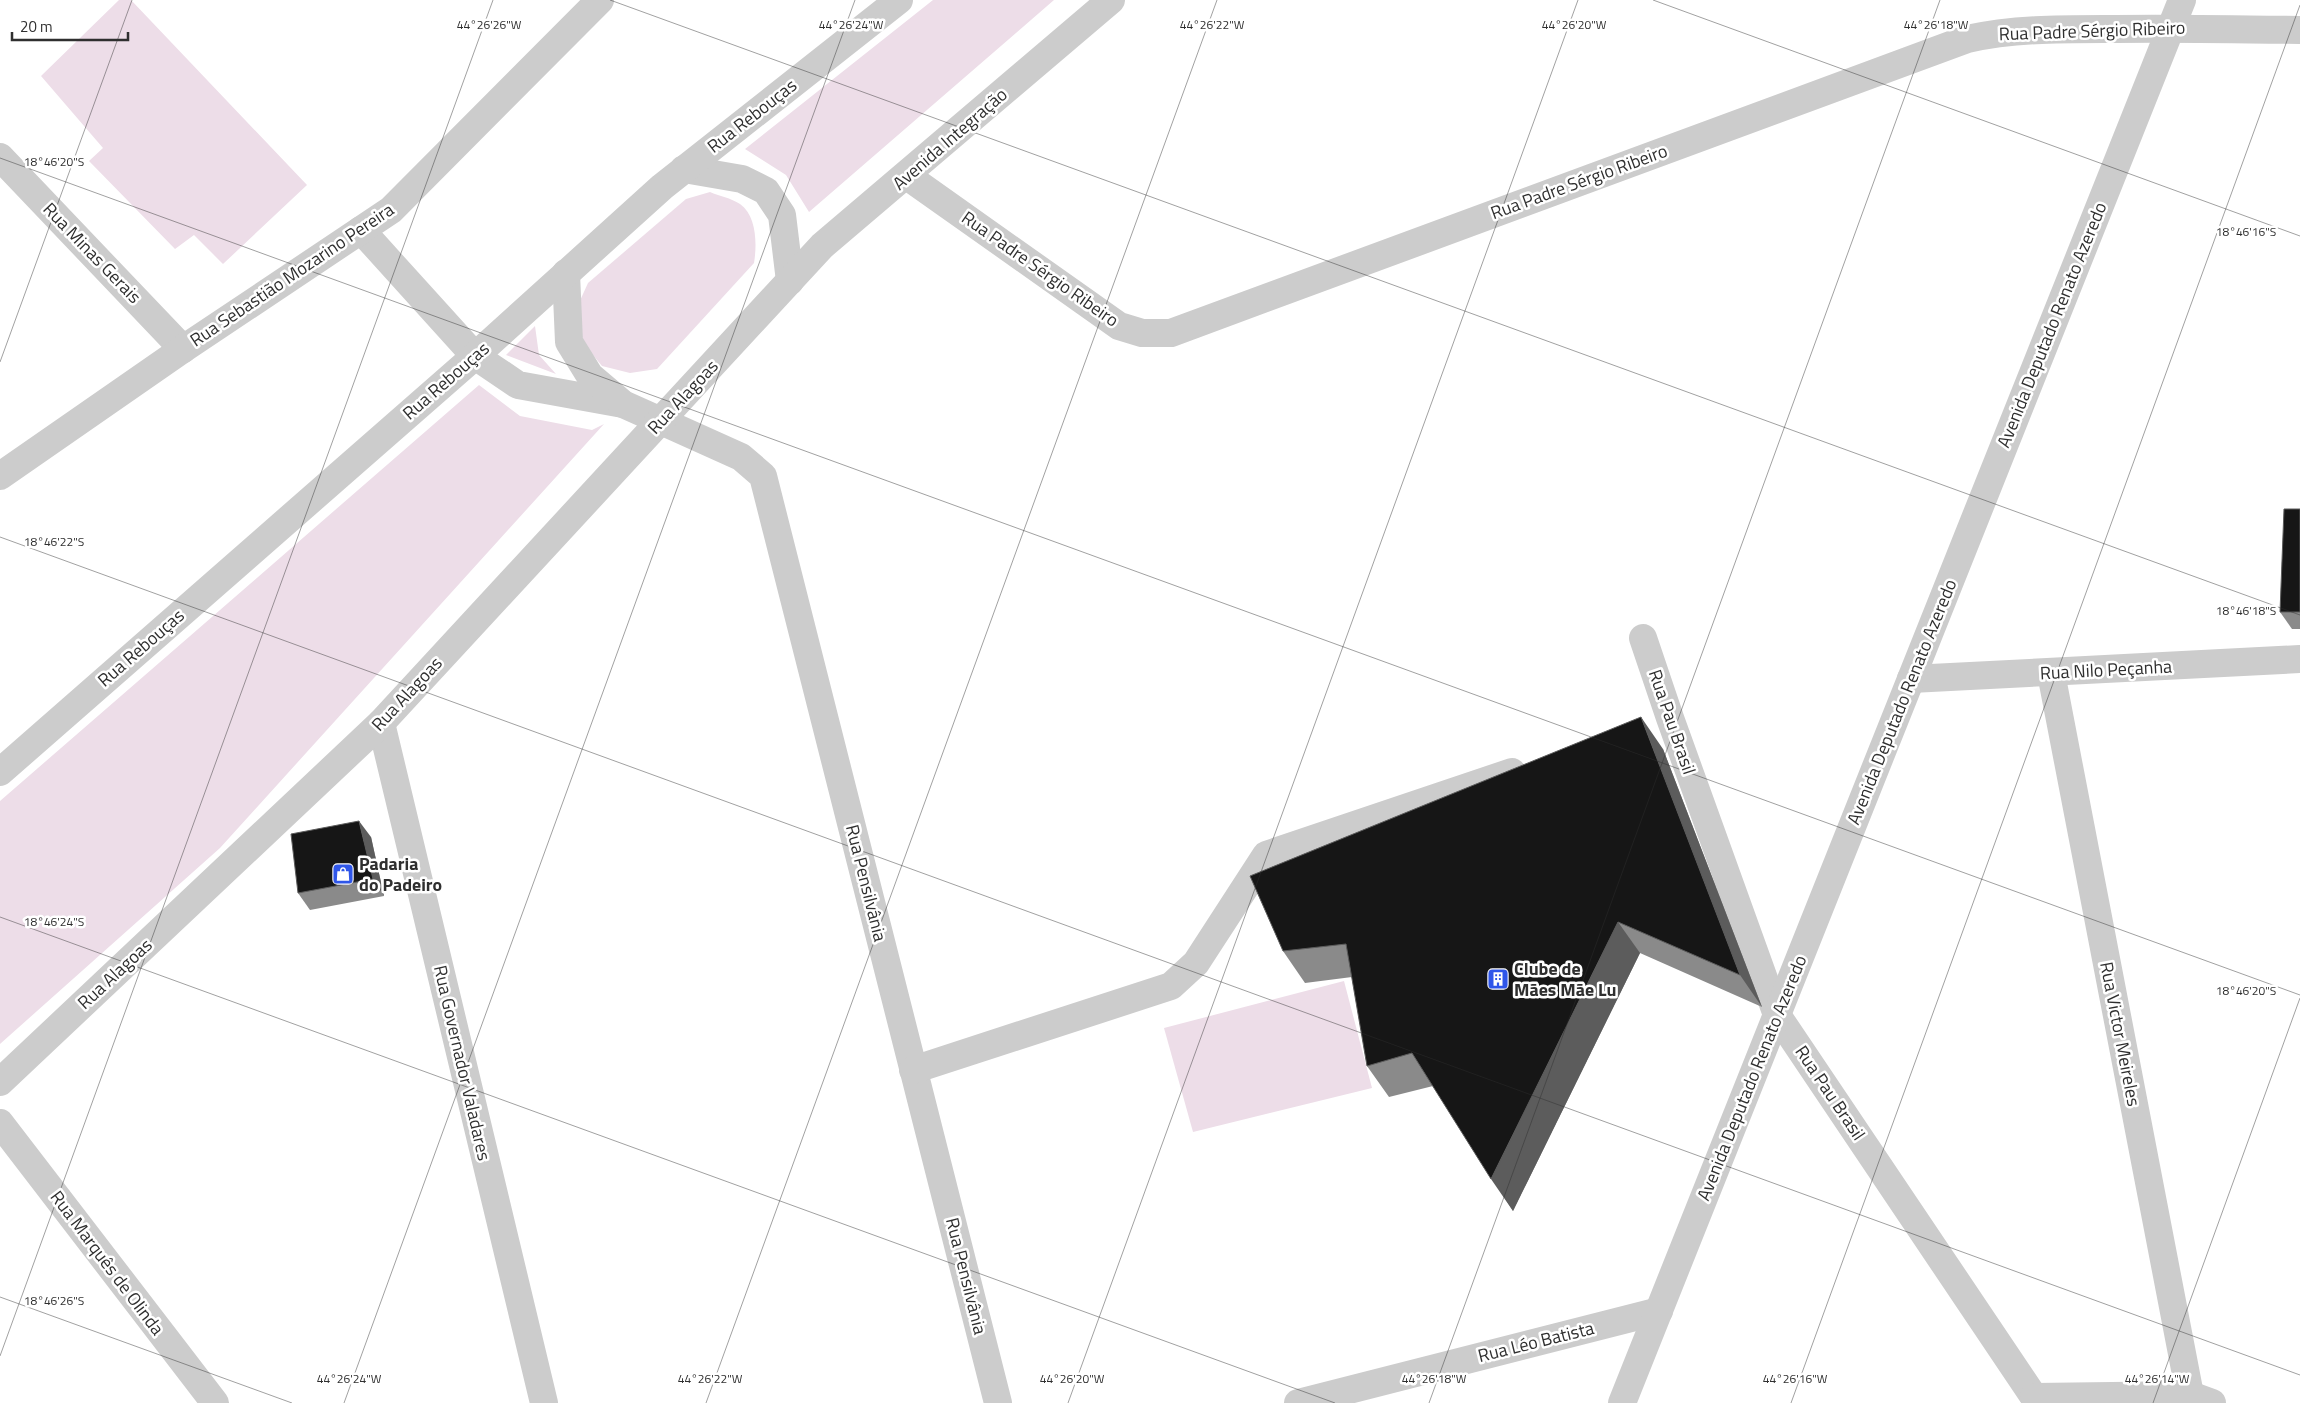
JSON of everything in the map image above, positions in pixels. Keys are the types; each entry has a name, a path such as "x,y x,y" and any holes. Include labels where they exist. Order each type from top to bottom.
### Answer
{"street":[{"name":"Rua Sebastião Mozarino Pereira","path":"0,476 183,349 391,210 600,0"},
{"name":"Rua Rebouças","path":"0,772 475,356 684,170 900,0"},
{"name":"Avenida Integração","path":"790,280 822,246 907,176 1111,0"},
{"name":"Avenida Deputado Renato Azeredo","path":"1622,1403 2182,0"},
{"name":"Rua Padre Sérgio Ribeiro","path":"907,176 1119,326 1142,333 1171,333 1967,38 2029,30 2171,28 2300,30"},
{"name":"Rua Minas Gerais","path":"0,157 183,349"},
{"path":"684,170 742,179 766,191 782,215 790,280"},
{"path":"361,230 475,356 518,385 623,404"},
{"path":"566,274 569,342 590,376 623,404"},
{"name":"Rua Alagoas","path":"0,1082 381,723 790,280"},
{"name":"Rua Pensilvânia","path":"623,404 741,457 762,476 998,1403"},
{"name":"Rua Pau Brasil","path":"1644,638 1660,721 1777,1015 2036,1400"},
{"name":"Rua Nilo Peçanha","path":"1911,679 2300,659"},
{"name":"Rua Victor Meireles","path":"2051,673 2201,1399"},
{"name":"Rua Governador Valadares","path":"381,723 544,1403"},
{"path":"913,1070 1170,986 1196,963 1266,855 1538,763"},
{"name":"Rua Marquês de Olinda","path":"0,1122 215,1403"},
{"name":"Rua Léo Batista","path":"1298,1403 1659,1311"},
{"path":"2036,1400 2201,1399"}],"shaded area":[{"path":"119,0 131,0 307,185 223,264 194,235 175,249 89,161 103,148 41,76"},
{"path":"933,0 1054,0 809,212 786,175 745,149"},
{"path":"710,192 733,200 746,209 753,223 755,240 754,263 657,369 630,373 602,366 580,339 578,305 588,283 686,199"},
{"path":"535,326 539,355 556,374 506,355"},
{"path":"479,385 520,416 592,430 604,424 220,848 0,1044 0,801"},
{"path":"1344,981 1372,1088 1193,1132 1164,1028"}],"building":[{"path":"2284,509 2300,509 2300,612 2280,612"},
{"name":"Clube de Mães Mãe Lu","path":"1641,717 1740,975 1618,922 1491,1179 1412,1053 1367,1066 1346,944 1283,951 1250,876"},
{"name":"Padaria do Padeiro","path":"359,821 373,879 298,893 291,834"}],"place":[{"name":"Padaria do Padeiro","path":"343,874"},
{"name":"Clube de Mães Mãe Lu","path":"1498,979"}]}
